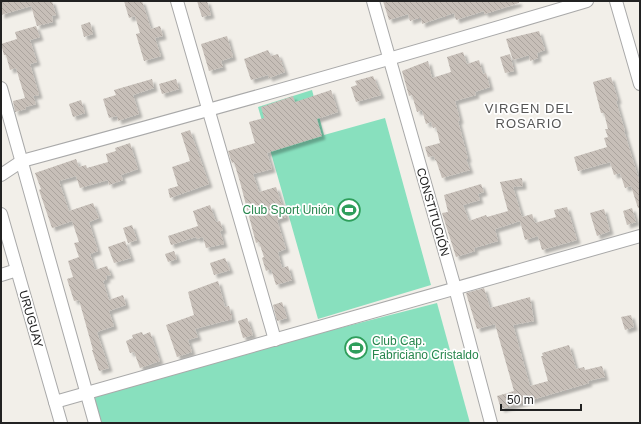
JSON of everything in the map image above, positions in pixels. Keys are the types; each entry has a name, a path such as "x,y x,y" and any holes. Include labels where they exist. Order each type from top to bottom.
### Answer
{"street":[{"path":"177,1 275,340"},
{"name":"CONSTITUCIÓN","path":"373,1 455,288 491,423"},
{"path":"1,175 22,161 209,111 587,1"},
{"path":"616,1 640,84"},
{"path":"1,88 94,423"},
{"name":"URUGUAY","path":"1,214 61,423"},
{"path":"55,402 640,236"},
{"path":"1,275 17,270"}],"green space":[{"name":"Club Sport Unión","path":"312,90 324,135 385,118 431,285 318,319 258,107"},
{"name":"Club Cap. Fabriciano Cristaldo","path":"437,303 470,423 95,423 86,393"}],"building":[{"path":"52,1 56,15 52,16 53,22 37,26 31,6 1,15 1,2"},
{"path":"124,1 142,1 151,29 160,26 163,36 155,38 161,56 144,61 136,34 140,33 135,16 129,18"},
{"path":"197,1 207,1 211,15 202,17"},
{"path":"383,1 518,1 519,3 485,14 484,11 456,20 454,13 422,24 421,17 410,21 408,14 389,20"},
{"path":"90,22 93,34 84,37 81,25"},
{"path":"36,26 40,37 30,40 37,62 30,64 39,95 33,96 36,104 15,112 13,101 25,98 16,68 10,70 1,44 17,39 15,32"},
{"path":"539,31 545,50 537,53 538,58 530,61 529,55 513,60 506,39"},
{"path":"227,36 233,57 221,61 223,67 209,71 201,44"},
{"path":"268,50 271,56 278,54 285,72 269,78 268,75 251,80 244,59"},
{"path":"463,52 467,64 479,60 483,74 486,73 490,87 475,92 476,95 455,101 460,120 458,121 468,159 466,159 470,170 442,178 434,156 428,157 425,147 440,143 436,127 433,128 431,122 426,124 422,110 417,112 412,95 409,96 402,71 428,61 432,78 451,72 447,57"},
{"path":"510,54 514,71 505,73 500,57"},
{"path":"373,76 381,95 356,102 351,87 357,85 355,81"},
{"path":"611,77 618,100 616,101 624,131 640,183 640,208 638,208 631,186 625,188 620,173 614,175 610,162 578,171 574,157 607,147 604,138 608,137 605,129 608,129 604,113 601,113 593,82"},
{"path":"152,79 154,88 133,95 139,114 118,121 117,116 109,118 103,99 116,95 114,90"},
{"path":"176,79 179,89 162,94 159,84"},
{"path":"331,90 338,112 317,119 322,136 267,153 272,169 253,174 259,192 276,187 286,217 277,220 286,249 278,252 282,268 288,266 292,280 276,285 271,269 266,271 262,258 264,257 259,242 256,243 234,162 232,163 228,151 255,143 249,122 264,118 261,107 293,96 295,102"},
{"path":"81,100 85,113 73,117 69,104"},
{"path":"190,130 209,184 170,198 168,189 178,186 172,167 190,161 181,133"},
{"path":"130,143 138,169 121,175 123,180 109,185 108,180 80,188 76,176 59,181 69,211 93,203 99,218 89,222 98,251 90,254 95,270 107,266 111,275 106,276 107,279 103,281 109,300 123,295 126,305 109,311 114,326 97,332 109,368 99,371 79,300 74,301 67,279 73,277 68,261 79,257 74,243 79,242 72,221 52,228 35,173 76,159 79,167 86,165 87,168 108,162 106,154 116,151 115,148"},
{"path":"522,178 523,186 513,187 522,217 532,214 535,223 556,217 554,210 567,207 577,240 542,250 538,236 525,240 520,221 495,229 498,241 474,248 475,251 456,257 442,213 448,212 444,195 481,184 484,192 478,194 480,200 463,205 469,221 486,215 487,217 508,211 500,182"},
{"path":"210,205 216,222 220,221 223,230 220,231 224,244 206,248 203,237 197,239 196,237 171,245 168,236 198,226 193,211"},
{"path":"632,208 636,222 627,225 623,211"},
{"path":"604,209 610,231 597,236 590,213"},
{"path":"132,225 137,240 128,243 123,228"},
{"path":"125,241 131,258 114,263 108,247"},
{"path":"174,251 177,259 168,262 165,254"},
{"path":"225,258 230,270 214,275 210,263"},
{"path":"218,281 225,307 229,306 232,319 195,329 198,337 188,340 192,352 177,357 166,325 194,315 188,292"},
{"path":"484,288 490,308 530,297 534,321 513,325 530,386 548,381 541,356 543,356 542,353 569,345 576,369 584,367 585,370 602,366 605,377 501,409 497,396 514,391 495,324 477,329 466,293"},
{"path":"282,302 287,318 277,321 273,305"},
{"path":"631,315 634,327 625,330 621,317"},
{"path":"247,318 253,335 243,338 238,321"},
{"path":"142,332 143,335 150,332 160,361 140,368 134,352 130,353 126,341 133,338 132,335"}],"place":[{"name":"Club Sport Unión","path":"349,210"},
{"name":"Club Cap. Fabriciano Cristaldo","path":"356,348"}],"district":[{"name":"VIRGEN DEL ROSARIO","path":"529,116"}]}
